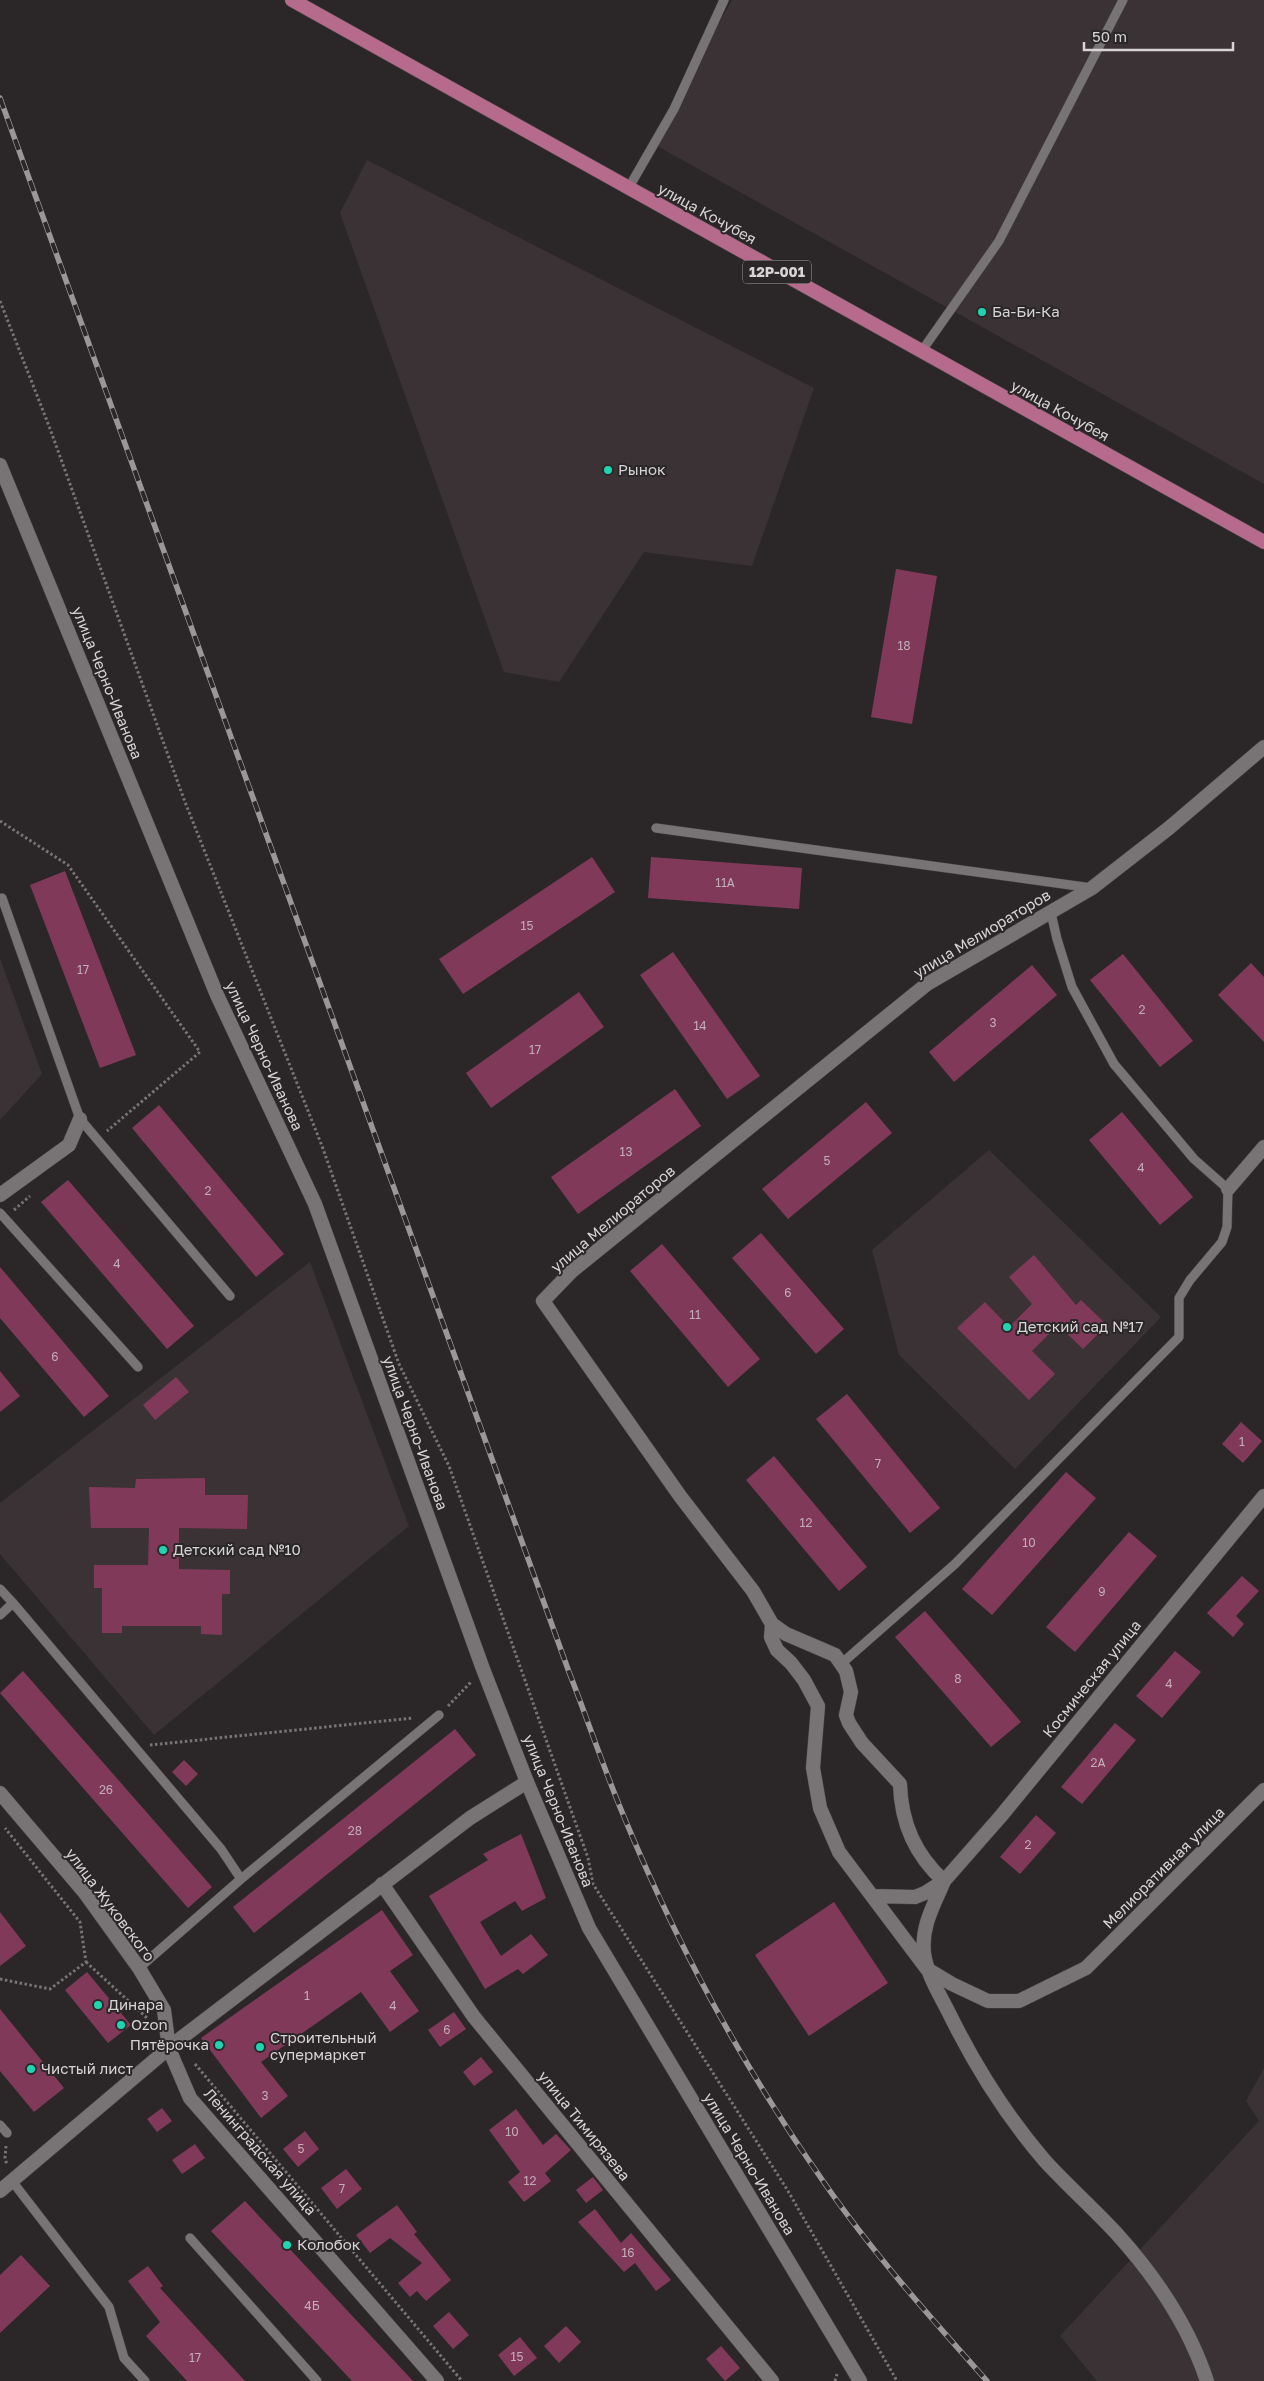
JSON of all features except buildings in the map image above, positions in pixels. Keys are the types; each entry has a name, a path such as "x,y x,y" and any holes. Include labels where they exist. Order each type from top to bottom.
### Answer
{"main road":[{"name":"улица Кочубея","path":"292,0 1264,542"}],"street":[{"name":"улица Черно-Иванова","path":"0,465 217,995 315,1204 484,1669 527,1782 589,1928 860,2381"},
{"name":"улица Мелиораторов","path":"841,1664 835,1655 786,1634 772,1624 753,1590 680,1496 543,1302 572,1271 927,984 1092,888 1169,828 1264,747"},
{"path":"0,1195 69,1145 80,1119"},
{"path":"1228,1189 1264,1147"},
{"name":"Космическая улица","path":"944,1881 1007,1809 1264,1496"},
{"path":"772,1624 771,1636 777,1650 791,1663 804,1680 818,1706 812,1768 820,1808 839,1852 927,1969 988,2086 1045,2160 1118,2235 1167,2299 1198,2355 1207,2381"},
{"path":"841,1664 846,1671 851,1692 846,1715 849,1723 862,1744 900,1784 900,1806 909,1833 930,1869 944,1881"},
{"path":"0,2191 173,2045 470,1818 527,1782"},
{"name":"Мелиоративная улица","path":"927,1969 952,1984 988,2001 1002,2002 1019,2001 1086,1968 1264,1790"},
{"name":"улица Жуковского","path":"0,1793 85,1894 139,1968 164,2010 173,2045"},
{"path":"873,1896 915,1897 926,1894 944,1881"},
{"path":"927,1969 924,1952 925,1928 928,1914 944,1881"},
{"name":"улица Тимирязева","path":"382,1884 474,2017 772,2381"},
{"name":"Ленинградская улица","path":"173,2045 190,2098 437,2381"}],"lane":[{"path":"628,189 674,109 724,0"},
{"path":"921,352 999,241 1123,0"},
{"path":"656,828 1092,888"},
{"path":"2,898 80,1119 230,1296"},
{"path":"841,1664 955,1564 1179,1337 1179,1298 1190,1280 1222,1242 1227,1227 1228,1189 1194,1159 1114,1064 1072,987 1051,913"},
{"path":"0,1213 138,1367"},
{"path":"0,1588 221,1850 242,1879"},
{"path":"0,1615 13,1604"},
{"path":"139,1968 242,1879 439,1715"},
{"path":"0,2125 7,2133"},
{"path":"12,2180 109,2307 124,2358 145,2381"},
{"path":"190,2238 317,2381"}],"path":[{"path":"0,301 49,426 185,802 322,1146 399,1364 449,1466 588,1858 593,1884 788,2191 897,2381"},
{"path":"0,821 68,865 200,1052"},
{"path":"134,1747 439,1715 484,1669"},
{"path":"0,1821 80,1922 86,1962 154,2024"},
{"path":"0,1979 50,1989 86,1962"},
{"path":"173,2045 462,2381"},
{"path":"7,2133 5,2158 12,2180"}],"shaded area":[{"path":"732,0 1264,0 1264,484 650,142"},
{"name":"Рынок","path":"367,160 814,388 752,566 644,552 559,682 504,672 340,213"},
{"path":"0,958 42,1074 0,1120"},
{"path":"989,1150 1161,1317 1015,1469 899,1355 872,1250"},
{"path":"310,1262 409,1526 154,1735 0,1554 0,1503"},
{"path":"1264,2068 1264,2381 1097,2381 1060,2336 1259,2121 1246,2101"}],"railway":[{"path":"0,98 569,1672 615,1795 643,1860 712,2002 765,2093 794,2138 823,2181 881,2259 987,2381"}],"place":[{"name":"Ба-Би-Ка","path":"982,312"},
{"name":"Рынок","path":"608,470"},
{"name":"Детский сад №17","path":"1007,1327"},
{"name":"Детский сад №10","path":"163,1550"},
{"name":"Динара","path":"98,2005"},
{"name":"Ozon","path":"121,2025"},
{"name":"Пятёрочка","path":"219,2045"},
{"name":"Строительный супермаркет","path":"260,2047"},
{"name":"Чистый лист","path":"31,2069"},
{"name":"Колобок","path":"287,2245"}]}
